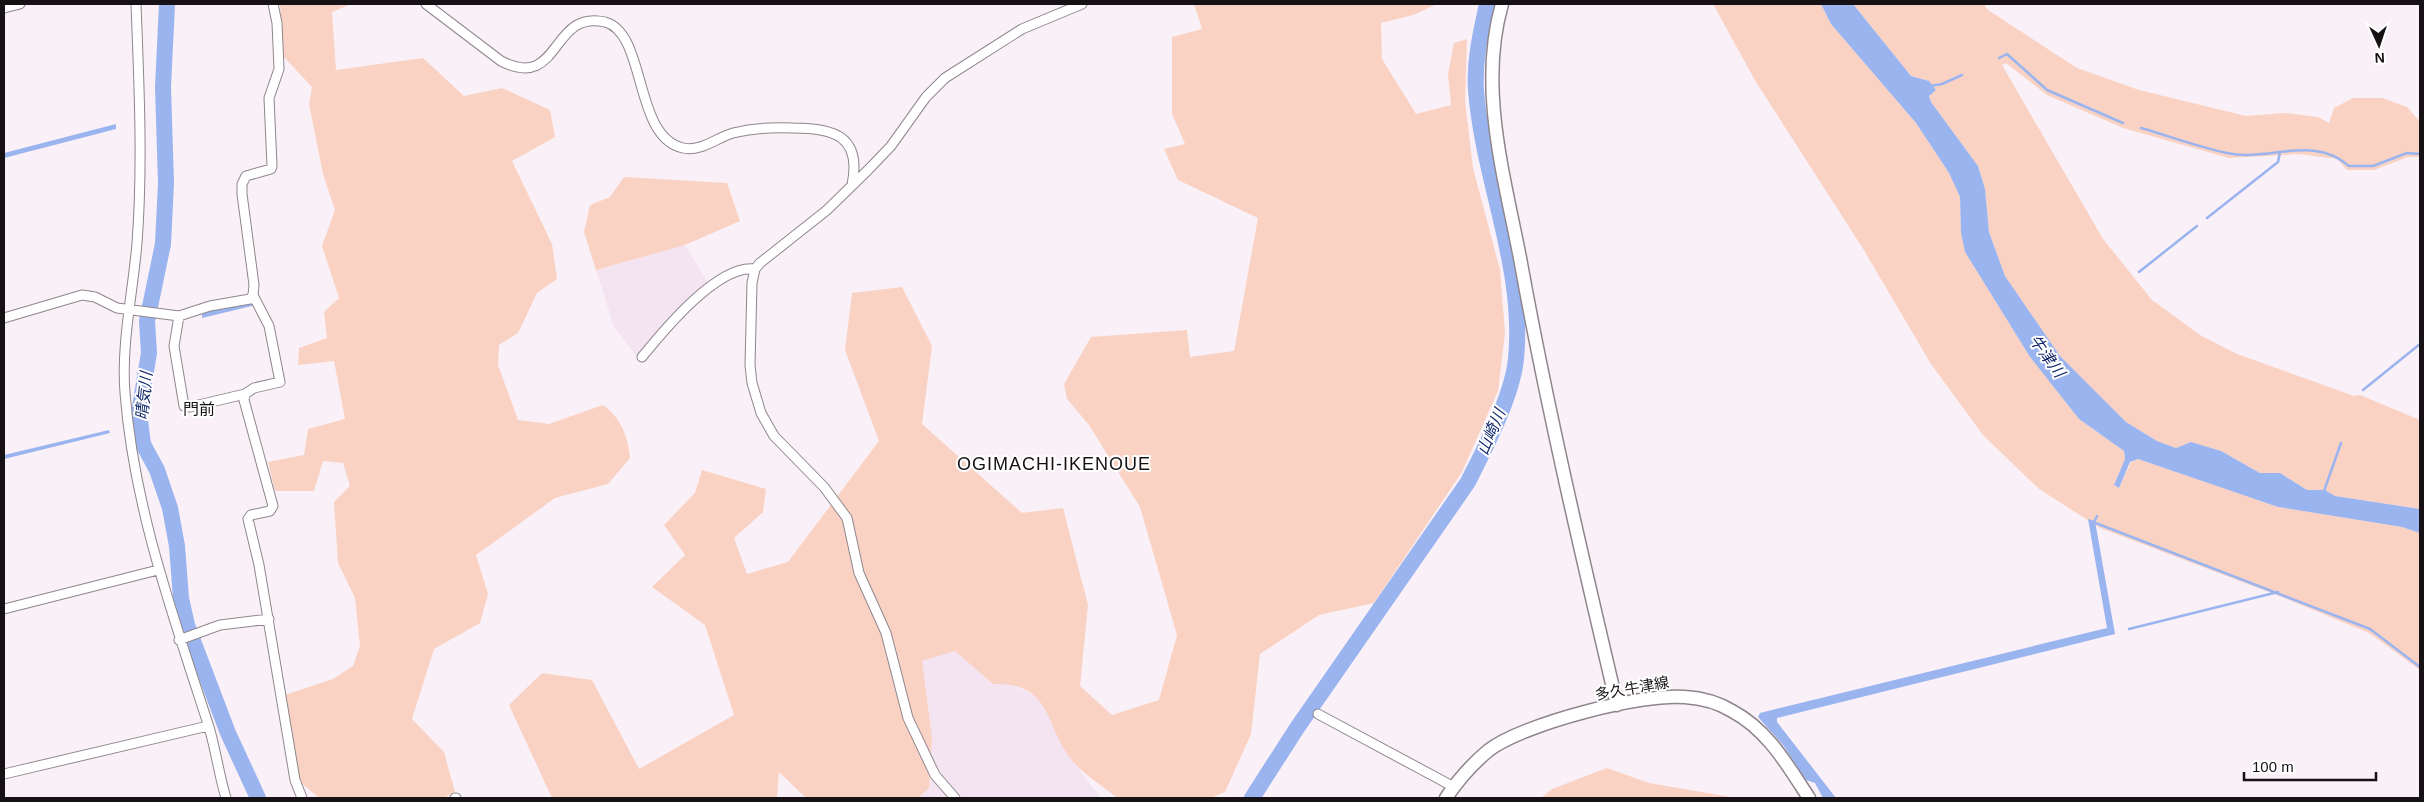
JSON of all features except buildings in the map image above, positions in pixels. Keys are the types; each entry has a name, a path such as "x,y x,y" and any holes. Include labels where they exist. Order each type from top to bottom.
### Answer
{"street":[{"path":"4,8 20,4"},
{"path":"136,4 139,187 137,244 128,310 124,390 129,433 158,570 218,758 226,798"},
{"path":"179,316 174,346 184,406 190,407 245,394 254,388 280,382 269,326 253,295 242,184 246,176 271,169 272,166 269,98 279,70 278,22 273,4"},
{"path":"426,4 465,36 512,67 531,67 547,60 563,36 574,25 599,21 610,24 620,31 628,45 653,119 659,132 669,142 688,149 700,148 730,134 745,130 770,127 822,129 840,136 851,150 856,168 852,185"},
{"path":"955,798 935,775 908,718 886,633 859,573 847,518 824,488 778,442 761,413 752,383 750,365 751,293 755,269 760,262 827,210 891,146 926,97 944,78 1022,29 1082,4"},
{"path":"1502,4 1493,53 1492,84 1495,125 1549,410 1617,705"},
{"path":"642,357 658,336 716,282 739,269 755,269"},
{"path":"4,318 82,296 95,297 117,308 179,316 210,306 250,299 253,295"},
{"path":"245,394 244,400 273,506 270,511 251,515 248,519 269,619 296,780 302,798"},
{"path":"4,609 158,570"},
{"path":"179,640 220,625 269,619"},
{"name":"多久牛津線","path":"1446,798 1476,761 1511,736 1536,727 1617,705 1652,698 1685,696 1712,702 1730,710 1755,726 1777,750 1809,798"},
{"path":"1318,714 1454,786"},
{"path":"4,774 208,726"}],"shaded area":[{"path":"280,4 351,4 332,12 336,70 423,58 464,96 502,88 550,110 555,137 512,161 552,244 557,279 537,293 518,333 499,345 498,365 518,420 549,424 603,405 619,422 627,442 630,458 608,484 555,498 476,555 488,594 480,623 434,649 412,719 444,752 455,792 444,798 319,798 300,782 285,695 333,679 353,666 360,646 355,598 338,563 334,502 350,486 343,463 323,461 314,491 275,491 268,462 304,455 308,429 345,419 334,361 298,365 299,348 327,338 324,312 339,298 322,246 335,210 323,174 309,104 312,87 283,56"},
{"path":"1194,4 1437,4 1413,15 1381,23 1382,59 1416,114 1451,105 1448,74 1454,43 1467,39 1465,101 1473,168 1500,270 1505,333 1498,391 1462,472 1374,603 1319,615 1260,654 1251,734 1225,792 1211,798 1117,798 1074,763 1062,745 1044,707 1036,697 1026,690 1012,685 993,684 955,651 922,661 932,736 929,788 918,798 806,798 779,772 777,798 552,798 509,705 542,673 592,680 639,769 734,715 705,625 652,587 685,555 664,525 695,493 702,470 766,489 763,512 734,538 747,574 788,562 879,441 845,350 852,293 902,287 932,346 922,424 1022,513 1063,508 1088,605 1080,686 1112,715 1159,700 1177,635 1140,507 1089,425 1067,399 1064,384 1091,337 1187,330 1190,357 1234,351 1258,218 1178,180 1164,149 1185,144 1172,114 1172,37 1202,29"},
{"path":"1713,4 1821,4 1831,24 1916,123 1949,173 1960,197 1961,233 1965,252 2030,357 2079,419 2124,451 2125,459 2114,485 2119,488 2131,462 2138,459 2278,507 2402,527 2420,533 2420,670 2369,633 2282,597 2100,528 2039,489 1983,435 1931,364 1862,247 1756,82"},
{"path":"1853,4 1984,4 1988,10 2077,68 2139,90 2246,116 2285,113 2318,117 2329,123 2334,108 2353,98 2382,98 2407,107 2420,122 2420,157 2408,157 2374,170 2347,170 2337,159 2299,154 2229,158 2123,128 2047,95 2006,63 2002,65 2103,239 2152,300 2200,335 2237,354 2354,396 2360,395 2420,420 2420,509 2335,496 2325,490 2307,490 2280,473 2260,473 2221,451 2191,442 2176,448 2157,441 2126,422 2060,356 2005,276 1989,232 1985,189 1978,166 1931,102 1929,96 1936,90 1929,81 1911,76"},
{"path":"624,177 727,183 740,221 685,245 596,270 584,232 590,205 610,197"},
{"path":"685,245 708,283 638,358 614,327 596,270"},
{"path":"955,651 993,684 1009,683 1038,697 1070,758 1101,798 918,798 929,788 932,736 922,661"},
{"path":"1607,768 1649,783 1737,798 1541,798 1552,789"}],"water":[{"name":"牛津川","path":"1821,4 1853,4 1911,76 1929,81 1936,90 1929,96 1931,102 1978,166 1985,189 1989,232 2005,276 2060,356 2126,422 2157,441 2176,448 2191,442 2221,451 2260,473 2280,473 2307,490 2325,490 2335,496 2420,509 2420,533 2402,527 2278,507 2138,459 2130,462 2119,488 2114,485 2125,459 2124,451 2079,419 2030,357 1965,252 1961,233 1960,197 1949,173 1916,123 1831,24"},
{"path":"116,124 116,129 4,158 4,153"},
{"path":"255,303 256,305 202,318 202,313"},
{"path":"109,430 110,433 4,459 4,455"},
{"path":"2088,519 2095,521 2115,634 1777,718 1777,722 1836,798 1823,798 1815,783 1806,780 1783,745 1758,717 1760,713 2107,628"}],"waterway":[{"name":"晴気川","path":"167,4 163,87 166,183 163,244 147,321 149,353 139,413 143,444 157,470 170,508 177,546 181,598 187,625 228,733 258,798"},
{"name":"山崎川","path":"1252,798 1297,728 1468,482 1504,406 1516,359 1517,325 1515,291 1486,157 1476,90 1477,57 1487,4"},
{"path":"1999,58 2007,54 2047,90 2123,123"},
{"path":"1930,86 1942,84 1962,75"},
{"path":"2141,128 2194,145 2227,153 2243,155 2306,150 2321,152 2335,157 2349,166 2373,166 2407,153 2420,154"},
{"path":"2207,218 2278,162 2280,152"},
{"path":"2139,272 2197,226"},
{"path":"2363,390 2420,344"},
{"path":"2324,491 2341,443"},
{"path":"2093,524 2097,516"},
{"path":"2093,522 2370,629 2420,667"},
{"path":"2129,629 2278,592"}],"district":[{"name":"門前","path":"199,409"},
{"name":"OGIMACHI-IKENOUE","path":"1054,464"}]}
